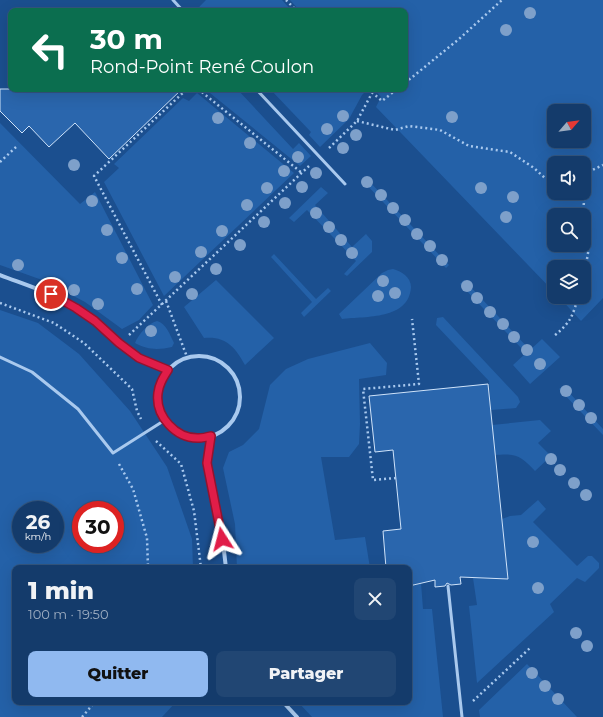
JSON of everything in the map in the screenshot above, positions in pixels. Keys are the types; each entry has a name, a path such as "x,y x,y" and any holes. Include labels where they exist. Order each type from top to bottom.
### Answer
{"street":[{"path":"0,276 42,290 70,304 95,321 119,343 139,358 168,370"},
{"path":"201,356 215,359 227,367 236,379 240,392 239,407 233,419 224,430 211,436 198,438 185,436 164,420 159,408 158,394 161,381 168,370 176,362 188,357 201,356"},
{"path":"211,436 207,463 221,526 226,565"},
{"path":"286,705 297,717"}],"lane":[{"path":"173,0 180,8"},
{"path":"259,92 345,184"},
{"path":"0,358 32,372 78,409 113,453 164,420"},
{"path":"448,586 462,717"}],"path":[{"path":"286,0 293,8"},
{"path":"408,81 459,39 502,0"},
{"path":"162,305 94,176 184,92"},
{"path":"202,92 302,174"},
{"path":"119,343 162,305 357,122 372,93 382,102 394,92"},
{"path":"357,122 395,130 410,126 440,130 469,146 510,152 547,179"},
{"path":"0,162 16,147"},
{"path":"591,171 603,165"},
{"path":"166,301 188,357"},
{"path":"0,303 54,323 84,343 132,389 137,411 147,431 181,464 194,511 201,565"},
{"path":"555,336 567,326 576,304"},
{"path":"396,478 373,480 363,389 419,384 412,319"},
{"path":"113,453 133,489 147,538 148,565"},
{"path":"461,712 530,648"},
{"path":"82,717 92,705"}],"shaded area":[{"path":"206,0 282,0 289,8 199,8"},
{"path":"290,0 603,0 603,298 581,321 565,304 591,304 591,260 547,260 547,285 376,107 381,97 377,92 408,92 408,8 297,8"},
{"path":"209,92 240,92 293,149 299,143 311,156 300,166"},
{"path":"273,92 365,92 349,119 320,147 309,135 311,132"},
{"path":"197,93 294,173 164,296 104,182 119,168 114,164 183,98 189,101"},
{"path":"0,123 80,204 95,192 153,305 139,320 122,329 85,302 45,281 0,265"},
{"path":"367,179 449,265 446,268 363,181"},
{"path":"321,187 328,193 315,205 352,247 366,234 372,241 372,252 347,276 344,274 356,261 307,210 294,222 289,218"},
{"path":"274,254 316,299 328,288 331,291 304,317 301,313 312,302 271,257"},
{"path":"393,269 405,275 411,283 408,298 403,306 395,311 385,314 342,319 339,314 382,273"},
{"path":"216,280 274,338 245,365 229,344 218,339 204,338 184,307"},
{"path":"464,280 530,350 542,339 560,357 530,384 513,365 526,353 460,284"},
{"path":"0,310 38,323 79,354 130,411 167,467 192,539 193,565 12,565 12,705 173,705 162,717 0,717"},
{"path":"443,317 518,397 520,402 516,408 491,410 489,381 436,325 437,318"},
{"path":"157,321 163,324 167,330 174,343 172,347 153,349 135,343 138,336 150,324"},
{"path":"370,343 387,363 386,375 359,379 359,444 349,457 321,457 335,540 365,537 370,565 237,565 235,524 223,468 229,452 243,445 259,429 270,385 286,369 308,359"},
{"path":"563,386 603,429 603,435 559,389"},
{"path":"540,420 551,431 538,443 551,456 535,471 522,459 513,455 495,455 492,425"},
{"path":"538,500 546,509 533,522 577,566 588,556 592,556 599,563 599,568 585,582 577,578 550,604 554,612 477,683 469,606 477,605 473,578 508,579 502,519 510,516 521,515"},
{"path":"421,583 423,609 432,609 443,717 312,717 301,705 412,705 412,585"},
{"path":"527,664 577,717 480,717 479,710"}],"building":[{"path":"0,89 8,89 8,92 179,92 109,159 75,123 49,147 29,126 22,133 0,111"},
{"path":"488,384 508,579 460,577 461,584 451,585 447,583 445,586 435,587 435,580 412,585 412,565 386,565 383,531 401,529 393,450 375,452 369,396"}],"route":[{"path":"51,294 95,321 119,343 139,358 168,370 161,381 158,394 159,408 164,420 185,436 198,438 211,436 207,463 221,526 222,539"}]}
